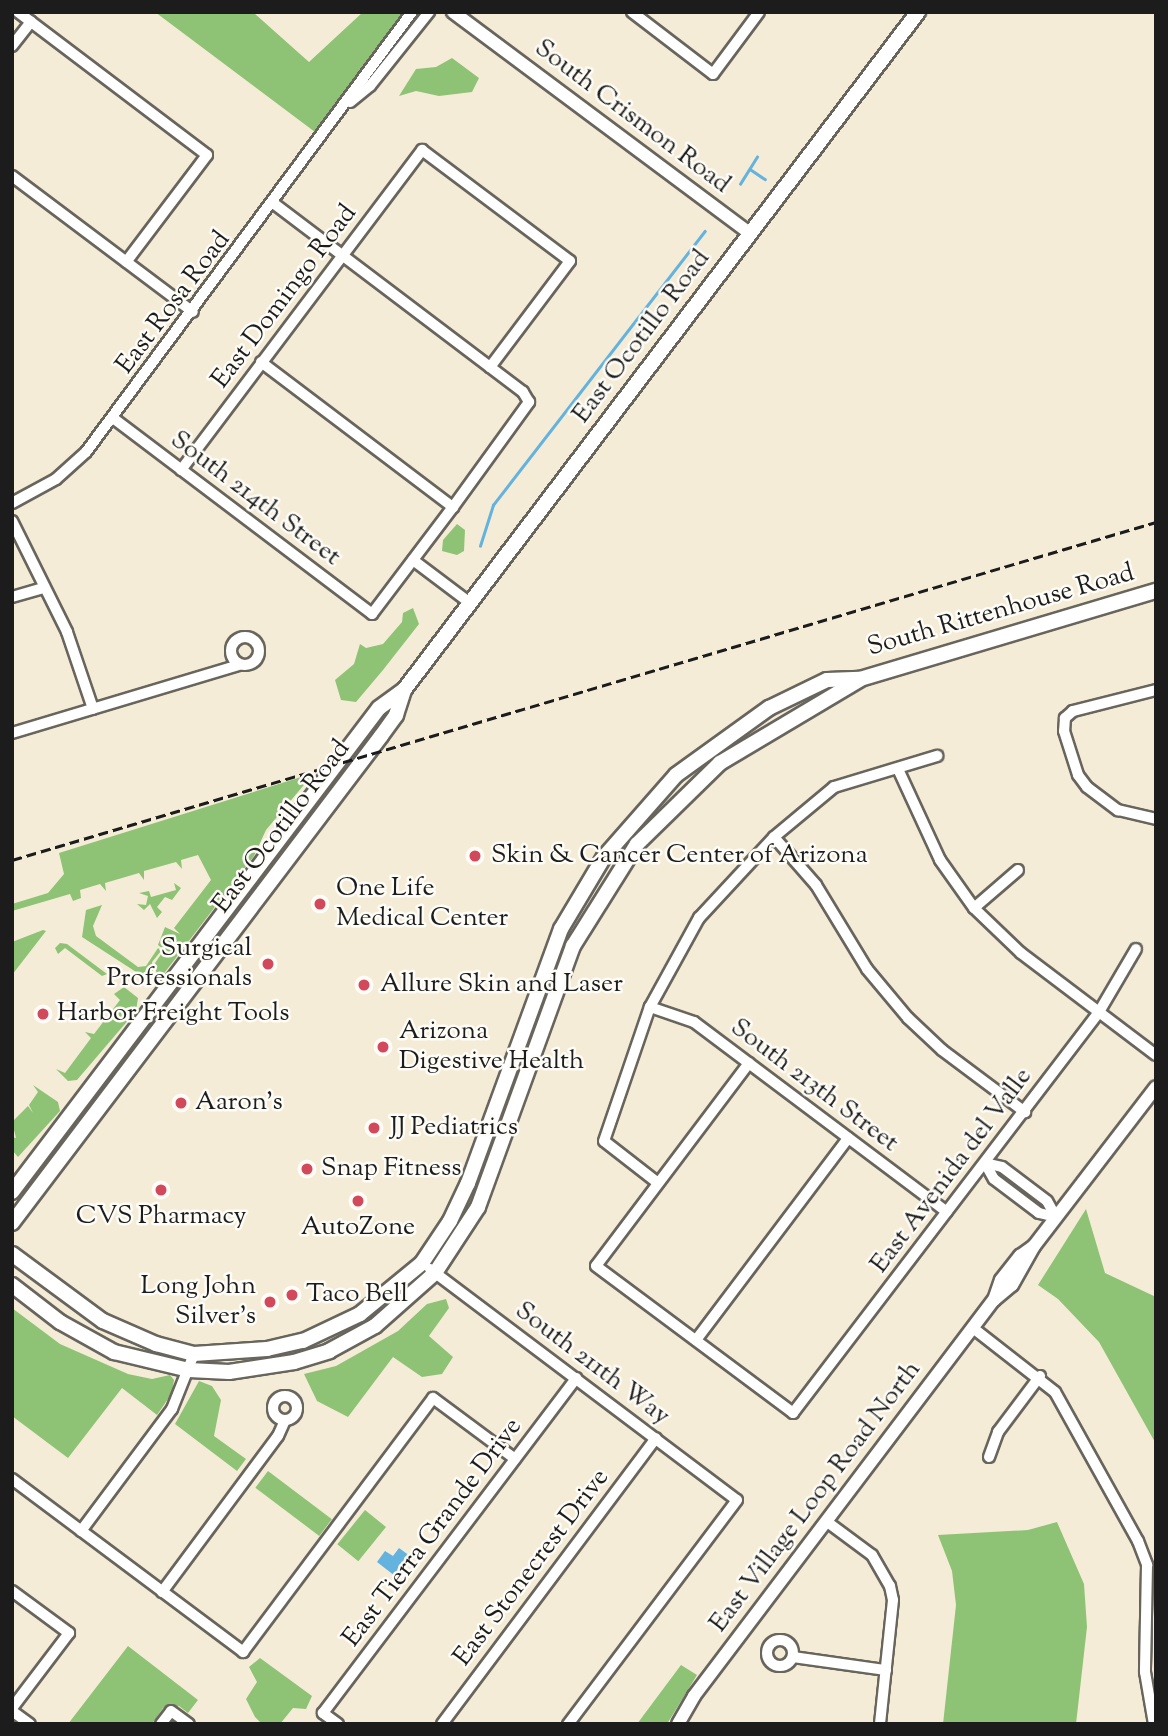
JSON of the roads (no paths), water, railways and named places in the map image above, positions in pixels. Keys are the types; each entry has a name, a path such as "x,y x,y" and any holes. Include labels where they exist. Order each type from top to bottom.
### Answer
{"main road":[{"name":"East Ocotillo Road","path":"12,1192 379,708 404,690 918,12"},
{"name":"South Rittenhouse Road","path":"860,679 1156,591"},
{"path":"12,1254 103,1321 156,1344 194,1354 253,1352 303,1340 360,1314 422,1263 462,1199 541,973 561,929 604,857 667,784 719,741 769,708 827,680 860,679"},
{"path":"12,1285 60,1322 114,1352 188,1370 260,1369 329,1351 375,1326 435,1273 458,1242 491,1178 558,982 573,946 611,879 661,816 720,763 860,679"},
{"name":"East Ocotillo Road","path":"12,1223 381,736 396,715 404,690"},
{"path":"101,1076 108,1096"}],"street":[{"path":"18,12 207,155 126,262"},
{"name":"East Rosa Road","path":"12,503 73,466 113,418 347,105 361,77 412,12"},
{"name":"East Rosa Road","path":"347,105 370,86 429,12"},
{"name":"South Crismon Road","path":"453,12 750,233"},
{"path":"632,12 713,74 760,12"},
{"path":"12,46 31,22"},
{"name":"East Domingo Road","path":"181,470 422,150 570,261 490,367"},
{"path":"12,176 193,312"},
{"path":"274,204 523,392 529,402 413,560 470,603"},
{"path":"261,362 453,507"},
{"name":"South 214th Street","path":"113,418 372,614 413,560"},
{"path":"12,521 67,632 93,709"},
{"path":"12,597 44,588"},
{"path":"12,733 238,664"},
{"path":"1156,690 1073,711 1065,718 1064,731 1078,775 1087,788 1118,810 1156,819"},
{"path":"658,1183 604,1141 650,1007 699,918 774,837 834,787 937,756"},
{"path":"898,769 940,860 974,908 1021,953 1156,1055"},
{"path":"774,837 816,885 866,969 908,1018 1024,1112"},
{"path":"974,908 1018,870"},
{"name":"East Avenida del Valle","path":"696,1340 793,1412 1099,1012 1136,949"},
{"name":"South 213th Street","path":"650,1007 694,1022 947,1212"},
{"path":"749,1062 596,1266 696,1340 848,1138"},
{"name":"East Village Loop Road North","path":"678,1724 694,1696 994,1300 1001,1280 1034,1246 1156,1087"},
{"path":"985,1163 1002,1167 1047,1201 1056,1217"},
{"name":"South 211th Way","path":"422,1263 737,1500 568,1724"},
{"path":"973,1328 1040,1376 1055,1392 1139,1541 1147,1565 1152,1635 1145,1672 1154,1724"},
{"path":"80,1531 172,1409 194,1354"},
{"path":"989,1457 998,1432 1040,1376"},
{"name":"East Tierra Grande Drive","path":"338,1724 323,1713 576,1378"},
{"path":"12,1479 243,1652 433,1398 515,1459"},
{"path":"162,1592 278,1436 285,1420"},
{"name":"East Stonecrest Drive","path":"442,1724 656,1438"},
{"path":"827,1521 872,1555 886,1575 893,1600 880,1724"},
{"path":"12,1591 69,1633 12,1709 30,1724"},
{"path":"793,1657 886,1670"},
{"path":"161,1724 171,1711 189,1724"}],"water":[{"path":"399,1548 410,1556 395,1576 377,1562 385,1551 393,1556"}],"waterway":[{"path":"740,184 757,157"},
{"path":"750,169 765,179"},
{"path":"480,546 493,505 705,231"}],"railway":[{"path":"12,860 1156,522"}],"place":[{"name":"Skin & Cancer Center of Arizona","path":"475,856"},
{"name":"One Life Medical Center","path":"320,904"},
{"name":"Surgical Professionals","path":"268,964"},
{"name":"Allure Skin and Laser","path":"364,985"},
{"name":"Harbor Freight Tools","path":"43,1014"},
{"name":"Arizona Digestive Health","path":"383,1047"},
{"name":"Aaron's","path":"181,1103"},
{"name":"JJ Pediatrics","path":"374,1128"},
{"name":"Snap Fitness","path":"307,1169"},
{"name":"CVS Pharmacy","path":"161,1190"},
{"name":"AutoZone","path":"358,1201"},
{"name":"Taco Bell","path":"292,1295"},
{"name":"Long John Silver's","path":"270,1302"}]}
